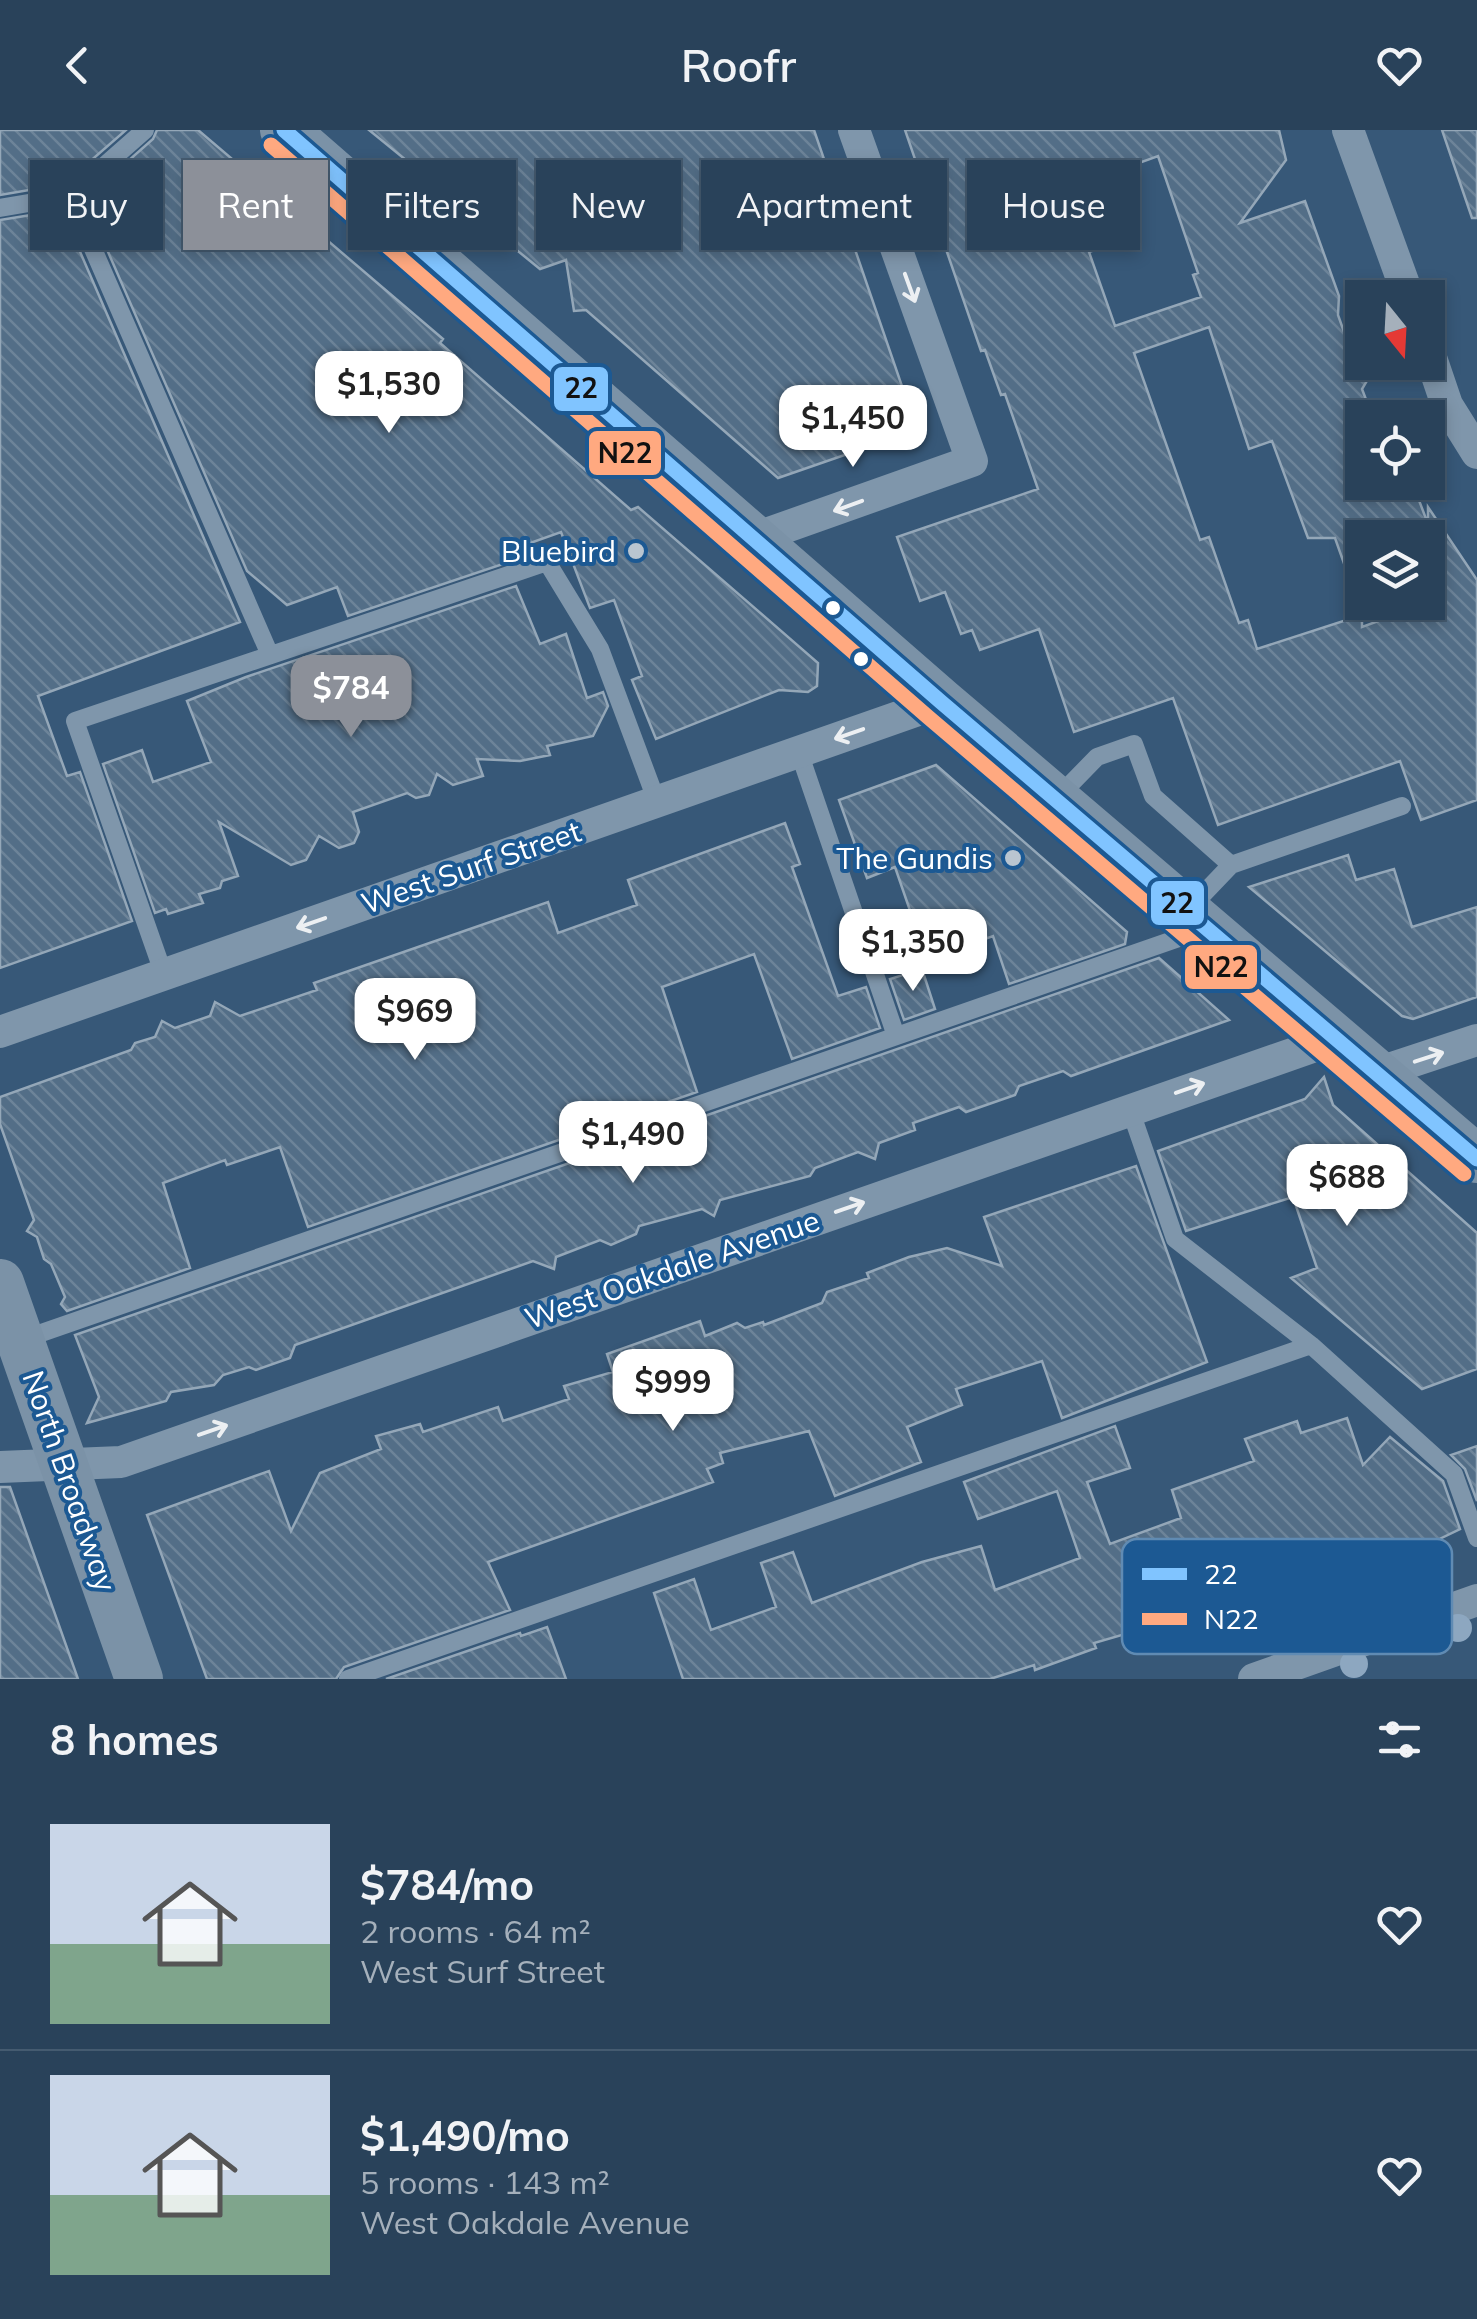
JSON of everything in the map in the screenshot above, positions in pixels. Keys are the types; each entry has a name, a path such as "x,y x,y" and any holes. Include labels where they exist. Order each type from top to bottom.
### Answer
{"main road":[{"path":"284,130 941,702 1380,1072 1477,1159"},
{"name":"North Broadway","path":"0,1283 139,1679"}],"street":[{"path":"756,538 972,461 854,130"},
{"path":"1348,130 1402,280"},
{"path":"1439,380 1448,404 1477,453"},
{"name":"West Surf Street","path":"0,1032 941,702"},
{"name":"West Oakdale Avenue","path":"0,1467 121,1462 1338,1038"},
{"path":"1380,1072 1477,1040"},
{"path":"1452,1609 1477,1600"},
{"path":"1254,1679 1325,1654"}],"lane":[{"path":"111,160 145,130"},
{"path":"0,208 30,203"},
{"path":"94,250 270,655"},
{"path":"164,975 74,720 547,562 600,649 657,802"},
{"path":"1056,799 1097,757 1134,744 1153,796 1231,865"},
{"path":"800,752 896,1036"},
{"path":"20,1340 896,1036 1199,919 1231,865 1402,806"},
{"path":"1130,1109 1175,1239 1311,1345 1454,1474 1477,1538"},
{"path":"348,1679 1311,1345"}],"building":[{"path":"0,130 126,130 92,160 30,160 30,190 0,195"},
{"path":"157,130 198,130 233,160 183,160 183,250 328,250 328,241 443,339 440,343 631,510 638,507 818,663 817,686 808,692 779,690 656,739 632,680 642,676 614,600 590,608 561,532 502,553 506,563 348,616 337,587 287,605 247,571 107,250 163,250 163,160 129,160 153,139"},
{"path":"369,130 814,130 824,160 701,160 701,250 855,250 917,430 778,478 586,310 574,311 566,260 540,269 516,249 516,160 406,160"},
{"path":"905,130 1279,130 1286,160 1240,223 1305,201 1339,296 1338,315 1345,335 1345,380 1367,380 1362,389 1366,400 1345,400 1345,500 1419,500 1426,520 1345,520 1345,566 1335,538 1308,538 1272,441 1249,449 1209,327 1134,353 1200,540 1209,537 1239,623 1248,620 1257,649 1347,620 1362,620 1362,627 1381,620 1445,620 1445,532 1477,580 1477,800 1421,820 1400,761 1218,825 1173,698 1074,732 1039,629 980,650 972,630 961,634 945,592 920,601 897,537 1038,489 1005,394 1001,395 985,350 981,351 946,250 947,160 915,160"},
{"path":"1442,130 1477,130 1477,218 1472,218"},
{"path":"30,215 30,250 79,250 240,622 38,696 67,776 80,772 132,921 0,968 0,220"},
{"path":"516,586 540,644 566,634 587,698 603,692 608,706 593,736 547,746 550,755 520,761 477,759 483,776 453,785 437,774 429,795 416,798 407,793 353,812 359,832 354,843 339,848 319,836 306,860 291,865 219,822 238,876 222,881 220,888 199,894 203,903 168,914 166,909 155,913 103,764 142,750 153,782 211,762 187,701 246,677"},
{"path":"936,765 1127,932 1125,944 1009,984 993,936 927,960 895,867 867,878 839,800"},
{"path":"785,823 800,864 792,867 838,996 866,987 880,1028 792,1059 754,954 662,987 697,1092 308,1227 280,1147 227,1165 225,1160 163,1183 190,1268 67,1311 61,1304 65,1297 51,1264 44,1259 37,1237 27,1231 34,1220 0,1124 0,1097 131,1050 135,1043 155,1037 162,1021 175,1028 210,1016 215,1002 240,1016 317,990 314,983 548,902 558,933 637,905 628,880"},
{"path":"1348,855 1356,880 1394,869 1412,927 1477,907 1477,997 1413,1019 1402,1016 1249,887"},
{"path":"1159,958 1229,1020 1071,1076 1063,1071 1019,1086 1015,1095 966,1112 959,1107 913,1123 915,1130 879,1143 875,1159 858,1152 815,1168 810,1176 720,1200 714,1216 702,1209 639,1226 636,1234 611,1245 600,1240 556,1257 554,1269 533,1261 295,1345 290,1358 256,1370 249,1367 223,1375 214,1385 171,1392 166,1401 87,1423 99,1397 75,1335"},
{"path":"922,969 935,1009 904,1020 890,979"},
{"path":"1324,1077 1333,1105 1477,1233 1477,1369 1422,1389 1291,1278 1317,1268 1293,1197 1186,1231 1158,1151 1305,1099"},
{"path":"1136,1166 1207,1362 1062,1418 1042,1361 956,1389 962,1405 907,1427 921,1462 835,1496 809,1431 720,1453 723,1463 707,1469 713,1482 488,1562 510,1610 344,1667 336,1679 207,1679 147,1515 269,1471 291,1531 320,1473 381,1449 376,1436 420,1424 423,1432 498,1407 503,1421 569,1399 564,1386 613,1372 607,1354 700,1321 705,1336 737,1323 745,1328 763,1322 764,1325 822,1303 827,1292 869,1278 867,1273 909,1257 947,1248 1002,1266 984,1217"},
{"path":"1347,1418 1363,1465 1390,1437 1443,1481 1460,1529 1439,1539 1124,1539 1181,1518 1172,1490 1254,1461 1245,1439 1297,1421 1301,1433"},
{"path":"1115,1426 1130,1468 1087,1482 1110,1544 1122,1540 1122,1635 1035,1670 1034,1665 990,1679 683,1679 654,1593 694,1579 711,1630 776,1607 761,1563 793,1552 812,1603 922,1562 981,1546 995,1590 1080,1558 1057,1491 978,1519 964,1482"},
{"path":"1477,1446 1477,1501 1465,1469 1451,1455"},
{"path":"0,1487 10,1487 78,1679 0,1679"},
{"path":"547,1627 566,1679 386,1679 520,1633 521,1636"}],"transit line":[{"name":"22","path":"284,130 941,702 1477,1159"},
{"name":"N22","path":"271,145 928,717 1464,1174"}],"place":[{"name":"Bluebird","path":"636,551"},
{"name":"The Gundis","path":"1013,858"}]}
